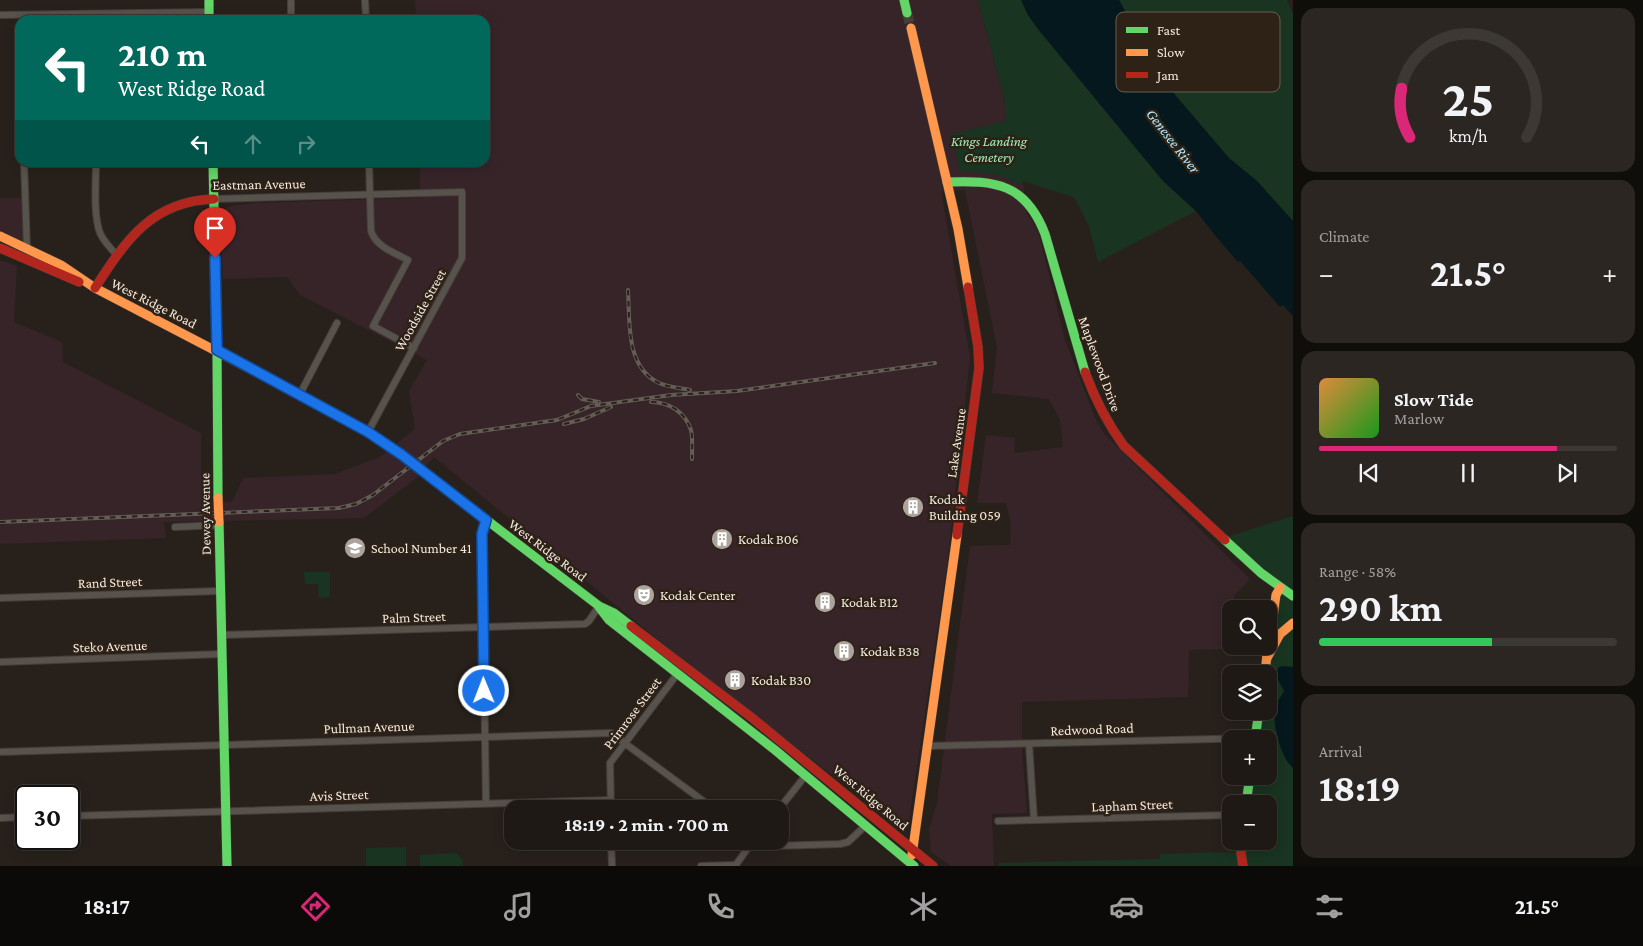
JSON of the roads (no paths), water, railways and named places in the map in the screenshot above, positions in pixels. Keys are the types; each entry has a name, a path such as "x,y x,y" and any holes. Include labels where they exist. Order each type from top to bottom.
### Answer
{"main road":[{"path":"209,0 209,15"},
{"path":"904,0 907,13"},
{"name":"Lake Avenue","path":"911,28 962,250 978,347 979,373 912,865"},
{"name":"Dewey Avenue","path":"213,167 218,498 227,866"},
{"name":"Maplewood Drive","path":"947,182 983,181 997,184 1021,197 1033,208 1043,229 1078,350 1098,402 1112,430 1124,446 1261,573 1293,596"},
{"name":"Eastman Avenue","path":"95,288 117,255 144,226 161,212 200,199 214,199"},
{"name":"West Ridge Road","path":"0,236 61,265 95,288 300,394 368,432 402,455 599,606 614,613 912,865"},
{"name":"West Ridge Road","path":"0,248 66,278 95,288"},
{"path":"1275,600 1280,588"},
{"path":"1267,658 1280,634 1293,623"},
{"path":"1266,665 1267,655"},
{"name":"West Ridge Road","path":"680,670 752,717 933,866"},
{"path":"1241,850 1243,866"}],"street":[{"path":"290,0 291,15"},
{"path":"365,0 366,15"},
{"path":"0,15 15,16"},
{"path":"24,167 27,248"},
{"path":"96,167 97,215 100,232 106,244 117,255"},
{"path":"369,167 371,231 373,237 381,245 408,260 373,326 414,348"},
{"name":"Eastman Avenue","path":"214,199 462,192"},
{"name":"Woodside Street","path":"368,432 462,258 462,192"},
{"path":"300,394 337,323"},
{"path":"486,520 482,534 486,803"},
{"path":"175,527 219,524"},
{"name":"Rand Street","path":"0,598 220,590"},
{"name":"Palm Street","path":"221,635 585,624 599,606"},
{"name":"Steko Avenue","path":"0,662 222,654"},
{"name":"Primrose Street","path":"610,800 610,765 680,670"},
{"name":"Pullman Avenue","path":"0,752 611,733 702,800"},
{"name":"Redwood Road","path":"928,746 1222,739"},
{"path":"1029,744 1034,820"},
{"path":"786,800 813,767"},
{"name":"Avis Street","path":"80,816 504,803"},
{"name":"Lapham Street","path":"998,821 1222,815"},
{"path":"0,818 15,817"},
{"path":"789,846 840,844 848,842 865,826"},
{"path":"611,850 612,866"},
{"path":"701,866 735,866 746,850"}],"water":[{"name":"Genesee River","path":"1021,0 1119,0 1126,12 1116,12 1116,92 1173,92 1229,158 1257,181 1293,221 1293,316 1283,305 1280,307 1240,261 1238,262 1196,211 1163,181 1028,15"},
{"path":"1279,667 1293,667 1293,768 1281,749 1276,730 1275,720 1277,720 1277,703 1284,691 1277,678"}],"tunnel":[{"path":"907,13 911,28"}],"railway":[{"path":"628,290 632,342 640,366 648,376 659,383 690,390"},
{"path":"0,522 339,508 356,504 373,495 443,441 460,434 557,420 591,406 671,395 737,391 935,363"},
{"path":"578,395 582,399 599,402"},
{"path":"651,402 670,406 685,418 692,433 692,459"},
{"path":"564,424 584,419 611,407"}],"place":[{"name":"Kodak Building 059","path":"913,507"},
{"name":"Kodak B06","path":"722,539"},
{"name":"School Number 41","path":"355,548"},
{"name":"Kodak Center","path":"644,595"},
{"name":"Kodak B12","path":"825,602"},
{"name":"Kodak B38","path":"844,651"},
{"name":"Kodak B30","path":"735,680"}],"park label":[{"name":"Kings Landing Cemetery","path":"989,150"}]}
